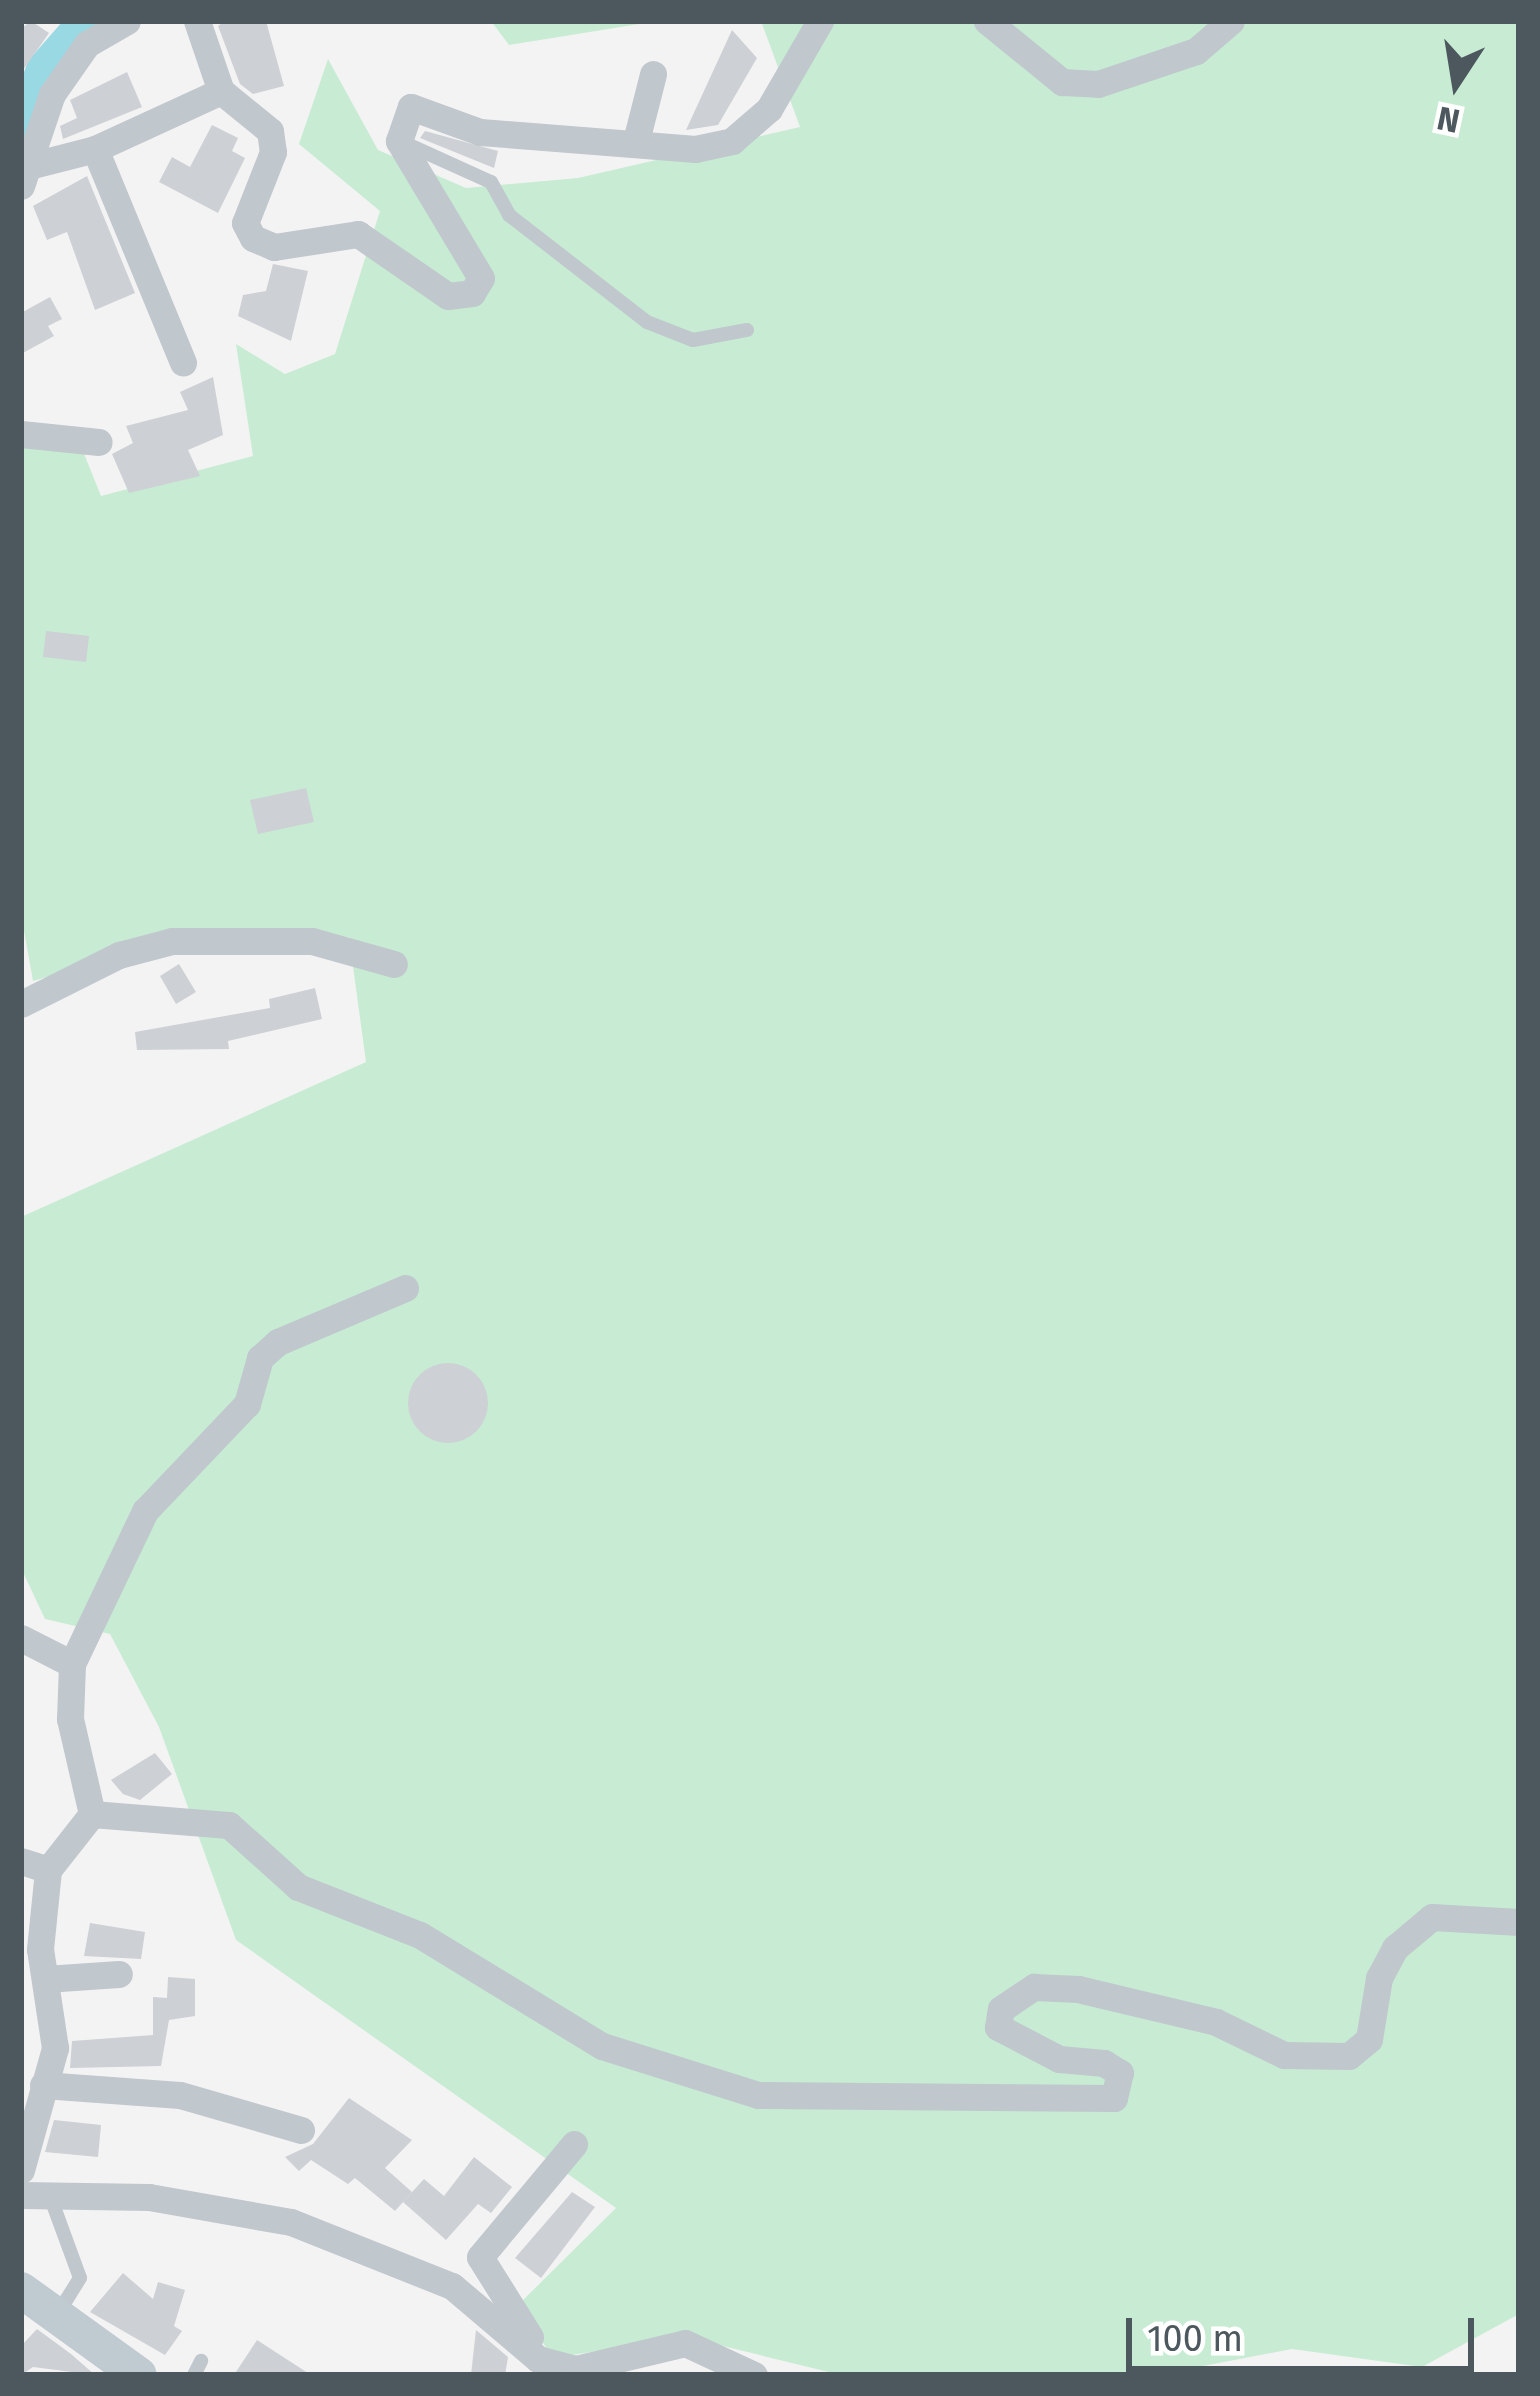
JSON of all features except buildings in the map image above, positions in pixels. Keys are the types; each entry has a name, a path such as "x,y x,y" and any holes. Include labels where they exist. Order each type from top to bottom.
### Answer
{"street":[{"path":"25,176 52,94 87,44 127,21"},
{"path":"197,21 221,91 270,131 273,152 245,223 253,238 274,247 358,234 448,296 472,293 482,278 399,141 411,107 538,140 637,137 695,148 732,141 794,76 820,21"},
{"path":"987,21 1063,82 1098,84 1196,51 1231,21"},
{"path":"637,137 653,74"},
{"path":"25,176 221,91"},
{"path":"95,149 183,363"},
{"path":"21,434 99,442"},
{"path":"21,1004 119,955 172,941 312,940 394,964"},
{"path":"92,1814 70,1719 72,1664 145,1510 247,1405 260,1358 405,1288"},
{"path":"21,1638 72,1664"},
{"path":"21,2170 55,2048 34,1866 92,1814 229,1825 298,1887 420,1935 602,2046 758,2095 1114,2098 1120,2073 1059,2059 998,2027 1001,2009 1034,1988 1216,2022 1284,2055 1349,2056 1369,2039 1379,1978 1395,1948 1432,1917 1519,1922"},
{"path":"45,1979 119,1974"},
{"path":"43,2084 180,2095 301,2130"},
{"path":"536,2367 480,2257 574,2144"},
{"path":"35,2195 149,2197 291,2222 452,2286 536,2367 576,2369 685,2343 754,2375"},
{"path":"33,2301 139,2375"}],"lane":[{"path":"399,141 447,170 491,182 509,215 647,322 693,340 747,330"},
{"path":"33,2301 80,2278 35,2195"}],"green space":[{"path":"491,21 658,21 509,45"},
{"path":"761,21 1519,21 1519,2314 1422,2367 1292,2349 1156,2375 841,2375 686,2337 553,2358 518,2305 616,2208 236,1940 159,1727 110,1634 45,1619 21,1568 21,1217 366,1062 349,937 158,945 33,981 21,914 21,433 79,441 101,496 253,456 236,344 285,374 335,354 380,211 299,144 328,59 378,150 466,188 578,178 800,127"}],"waterway":[{"path":"21,137 47,71 91,21"}]}
